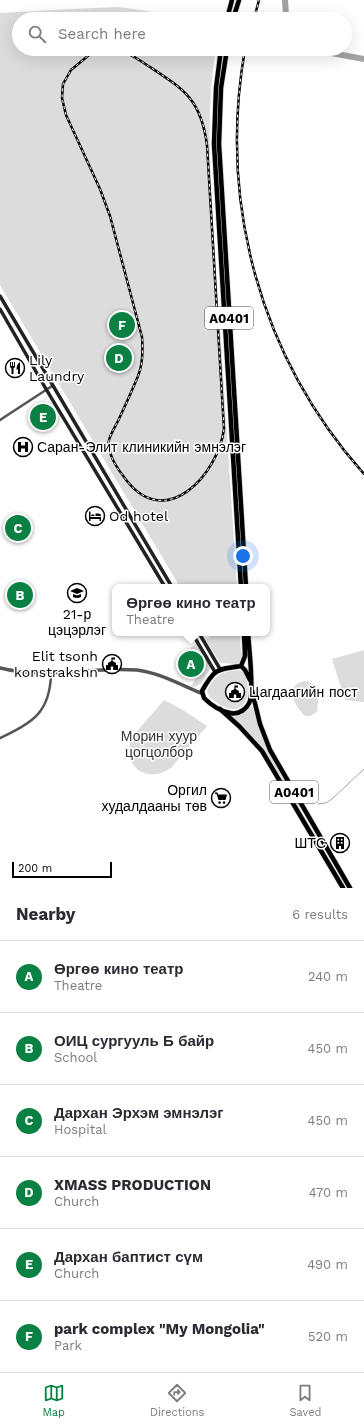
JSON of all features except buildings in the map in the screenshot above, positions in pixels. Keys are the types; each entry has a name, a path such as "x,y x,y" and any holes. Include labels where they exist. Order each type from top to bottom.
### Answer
{"highway":[{"path":"229,12 232,0"},
{"path":"235,12 238,0"},
{"name":"A0401","path":"220,56 216,88 214,144 241,584"},
{"name":"A0401","path":"226,56 221,88 219,144 246,584"},
{"path":"202,694 215,672 220,669 242,666 245,656 244,636"},
{"name":"A0401","path":"248,636 252,690 260,724 270,750 350,888"},
{"name":"A0401","path":"242,666 251,682"},
{"name":"A0401","path":"220,709 232,713 243,710 248,705 252,690"},
{"name":"A0401","path":"202,694 207,701 220,709 239,726 262,751 343,888"},
{"path":"299,813 304,810"}],"main road":[{"path":"0,296 170,584"},
{"path":"0,309 46,389 163,584"},
{"path":"194,636 215,672"},
{"path":"201,636 220,669"}],"street":[{"path":"0,420 52,386"},
{"path":"0,668 27,674 52,674 98,670 138,670 160,676 202,694"},
{"path":"0,738 30,722 40,713 48,700 52,674"}],"green space":[{"path":"119,7 153,12 18,12"},
{"path":"12,12 12,56 215,56 210,103 211,185 237,584 178,584 0,285 0,13"},
{"path":"240,636 241,653 244,653 244,659 240,664 220,663 205,639 210,637"},
{"path":"196,644 211,668 202,683 195,687 191,686 203,669 190,648"},
{"path":"364,650 364,702 345,700 332,659"},
{"path":"239,670 244,673 248,690 242,706 231,709 219,704 209,697 207,691 216,677 223,673"},
{"path":"304,681 310,682 314,685 318,692 317,712 310,716 305,716 301,712 293,697 294,687"},
{"name":"Морин хуур цогцолбор","path":"164,700 183,710 207,726 171,768 162,773 145,773 132,764 129,747 132,737"},
{"path":"250,707 253,707 262,735 279,771 300,806 298,807 270,759 234,718 242,714"}],"waterway":[{"path":"285,0 286,12"},
{"path":"348,56 364,59"},
{"path":"318,804 326,803 332,799 364,769"}],"railway":[{"path":"256,12 259,0"},
{"path":"88,56 71,70 63,84 62,98 66,115 100,189 110,216 142,337 140,371 110,437 109,449 112,459 127,481 142,495 158,500 174,498 188,491 201,478 212,463 220,446 224,429 207,145 204,130 196,107 182,90 162,75 132,56"},
{"path":"244,56 238,107 238,164 243,220 255,275 274,329 298,380 328,428 364,474"}],"place":[{"name":"park complex \"My Mongolia\"","path":"122,325"},
{"name":"XMASS PRODUCTION","path":"119,358"},
{"name":"Lily Laundry","path":"15,368"},
{"name":"Дархан баптист сүм","path":"43,417"},
{"name":"Саран-Элит клиникийн эмнэлэг","path":"23,447"},
{"name":"Od hotel","path":"95,516"},
{"name":"Дархан Эрхэм эмнэлэг","path":"18,528"},
{"name":"21-р цэцэрлэг","path":"77,593"},
{"name":"ОИЦ сургууль Б байр","path":"20,595"},
{"name":"Elit tsonh konstrakshn","path":"112,664"},
{"name":"Өргөө кино театр","path":"191,664"},
{"name":"Цагдаагийн пост","path":"235,692"},
{"name":"Оргил худалдааны төв","path":"221,798"},
{"name":"ШТС","path":"340,843"}]}
